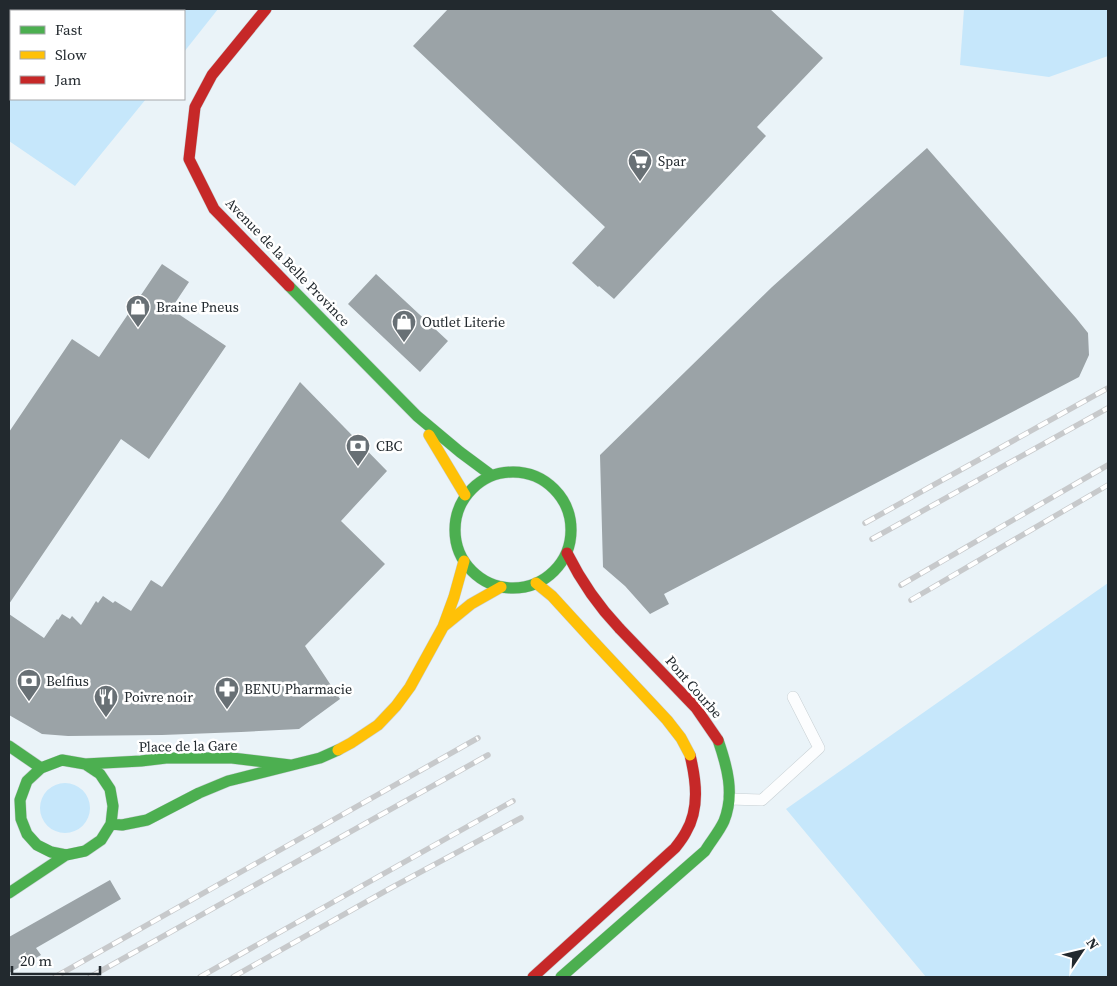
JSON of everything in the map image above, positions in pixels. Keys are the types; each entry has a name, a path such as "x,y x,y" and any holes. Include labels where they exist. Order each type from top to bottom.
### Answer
{"main road":[{"name":"Avenue de la Belle Province","path":"266,9 212,75 195,107 189,159 214,209 417,416 491,475"},
{"name":"Avenue de la Belle Province","path":"417,416 466,496"},
{"path":"510,471 533,475 547,482 558,493 567,507 571,522 571,538 566,553 559,565 549,576 536,583 519,588 501,587 482,579 464,562 458,549 455,530 457,512 473,487 491,475 510,471"},
{"name":"Pont Courbe","path":"561,977 705,851 725,818 729,799 729,777 718,740 696,708 602,610 578,576 566,553"},
{"name":"Place de la Gare","path":"111,824 122,825 147,820 214,787 320,758 351,743 378,725 396,706 410,687 443,627 464,562"},
{"path":"532,977 675,848 687,831 696,796 695,776 690,755 681,738 667,720 552,596 536,583"},
{"name":"Place de la Gare","path":"443,627 471,604 501,587"},
{"path":"9,746 41,768 27,781 20,800 21,820 27,834 37,845 51,852 66,855"},
{"name":"Place de la Gare","path":"41,768 62,760 85,764 166,758 232,758 290,765"},
{"path":"9,894 66,855 85,851 101,840 111,824 114,806 110,789 100,774 85,764"},
{"path":"13,831 21,820"}],"lane":[{"path":"729,799 762,800 819,748 793,697"}],"shaded area":[{"path":"9,9 218,9 185,51 185,10 10,10 10,100 145,100 75,186 9,141"},
{"path":"964,9 1108,9 1108,56 1049,77 960,65"},
{"path":"1108,583 1108,977 926,977 786,809"},
{"path":"65,783 79,787 86,794 90,808 86,822 79,829 65,833 51,829 44,822 40,808 44,794 51,787"}],"building":[{"name":"Spar","path":"448,9 770,9 823,58 757,127 766,136 614,299 572,263 605,227 413,46"},
{"path":"927,148 1088,333 1089,355 1079,377 664,594 669,604 650,614 625,586 603,567 600,455 772,287"},
{"path":"162,264 189,282 171,309 226,346 149,459 121,439 9,604 9,432 72,339 99,357"},
{"path":"376,274 448,341 420,372 348,304"},
{"path":"300,382 387,471 341,521 385,564 305,646 340,699 299,729 241,732 68,736 42,734 9,715 9,614 44,638 62,614 70,619 72,616 81,625 96,601 98,603 103,596 131,611 151,580 162,587"},
{"path":"110,880 121,899 36,948 41,955 9,973 9,937"}],"railway":[{"path":"865,523 1108,388"},
{"path":"872,539 1108,408"},
{"path":"901,585 1108,465"},
{"path":"911,600 1108,485"},
{"path":"55,977 478,738"},
{"path":"90,977 488,755"},
{"path":"200,977 513,801"},
{"path":"233,977 389,889 521,818"}],"traffic: fast":[{"path":"289,286 417,416 491,475"},
{"path":"513,472 535,476 554,489 567,508 571,530 567,552 554,571 535,584 513,588 491,584 472,571 459,552 455,530 459,508 472,489 491,476 513,472"},
{"path":"561,977 705,851 717,833 724,821 729,801 727,770 718,740"},
{"path":"9,746 41,768"},
{"path":"111,824 122,825 147,820 199,793 228,781 320,758 338,750"},
{"path":"85,764 100,774 110,789 113,806 111,824 101,840 85,851 66,855 51,852 37,845 27,834 21,819 20,800 27,781 41,768 62,760 85,764 166,758 232,758 290,765"},
{"path":"9,893 66,855"}],"traffic: slow":[{"path":"429,435 465,495"},
{"path":"338,750 378,725 396,706 410,687 443,627 464,561"},
{"path":"536,583 552,596 595,643"},
{"path":"444,626 471,604 501,587"},
{"path":"595,643 667,720 681,738 690,755"}],"traffic: jam":[{"path":"266,9 212,75 195,107 189,159 214,209 289,286"},
{"path":"567,553 590,593 620,629"},
{"path":"620,629 696,708 718,740"},
{"path":"533,977 675,848 681,840 690,823 695,804 694,774 690,755"}],"place":[{"name":"Spar","path":"640,182"},
{"name":"Braine Pneus","path":"138,328"},
{"name":"Outlet Literie","path":"404,343"},
{"name":"CBC","path":"358,467"},
{"name":"Belfius","path":"29,702"},
{"name":"BENU Pharmacie","path":"227,710"},
{"name":"Poivre noir","path":"106,718"}]}
